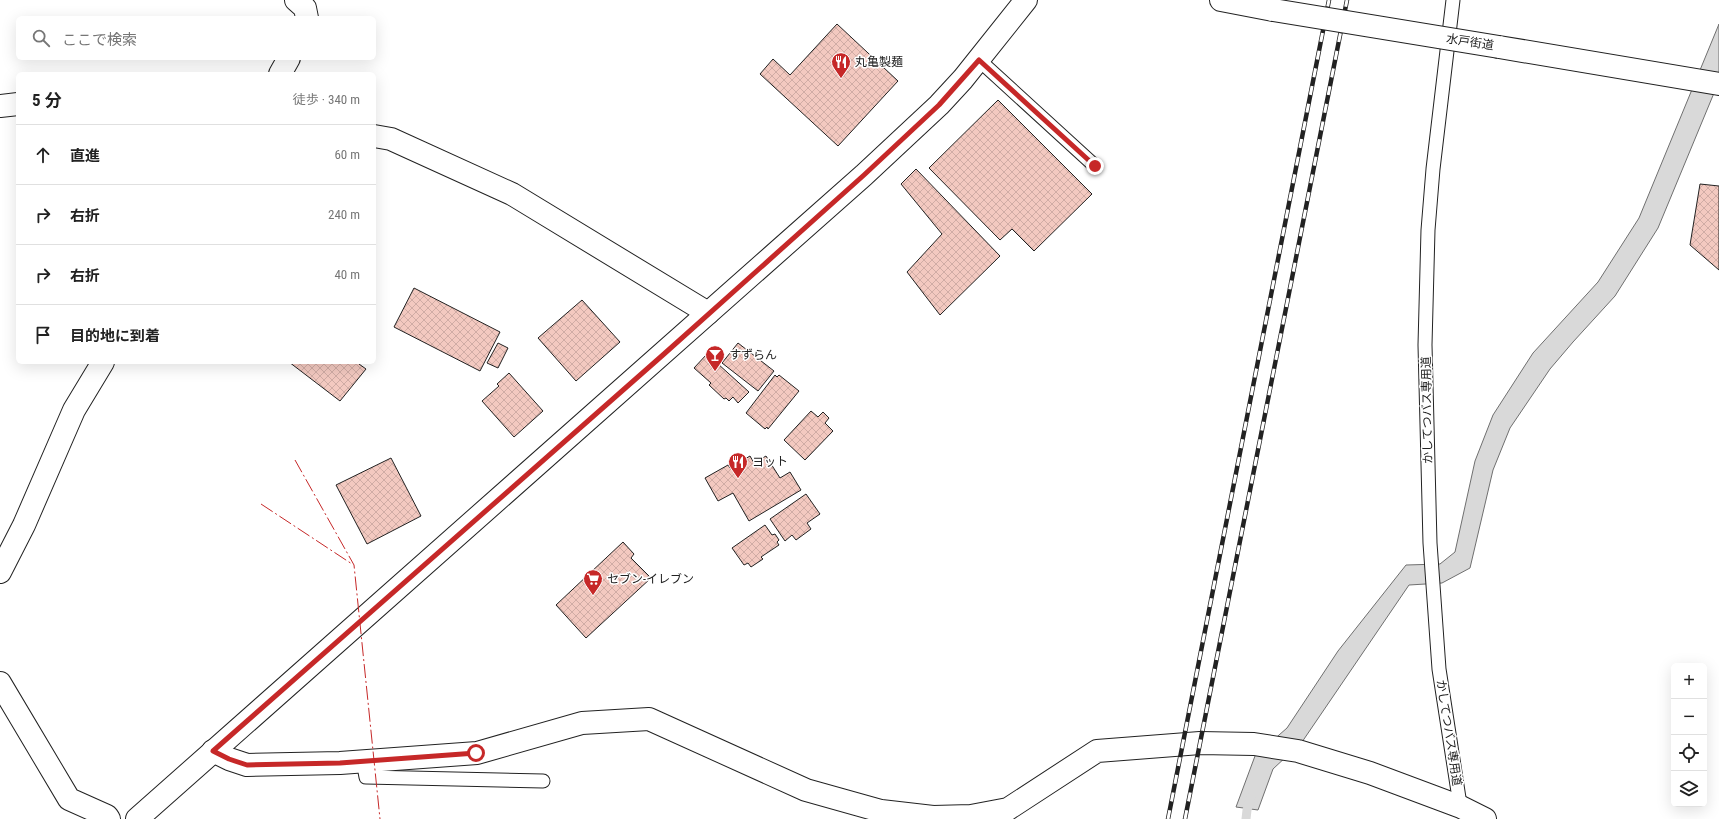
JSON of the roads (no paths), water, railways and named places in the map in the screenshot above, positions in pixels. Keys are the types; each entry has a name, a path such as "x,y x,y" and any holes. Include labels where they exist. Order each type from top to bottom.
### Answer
{"main road":[{"path":"296,0 305,8 307,16"},
{"path":"137,819 908,134 939,105 979,60 1026,0"},
{"name":"水戸街道","path":"1221,0 1273,10 1719,84"},
{"path":"281,72 288,60"},
{"path":"0,106 16,104"},
{"path":"376,136 391,139 512,194 708,313"},
{"path":"0,572 24,525 74,410 102,364"},
{"path":"0,683 70,799 107,816 109,819"},
{"path":"213,751 229,759 247,765 476,753 582,723 649,719 806,790 882,811 933,817 971,816 1008,809 1097,751 1200,743 1254,744 1298,751 1370,773 1462,813 1485,819"}],"lane":[{"name":"かしてつバス専用道","path":"1454,0 1433,169 1428,230 1425,345 1430,543 1439,669 1462,813"},
{"path":"979,60 1095,166"},
{"path":"363,760 366,777 544,781"}],"waterway":[{"path":"1246,819 1251,797"}],"railway":[{"path":"1168,819 1329,0"},
{"path":"1185,819 1347,0"}],"place":[{"name":"丸亀製麺","path":"841,79"},
{"name":"すずらん","path":"715,372"},
{"name":"ヨット","path":"738,479"},
{"name":"セブン-イレブン","path":"593,596"}]}
